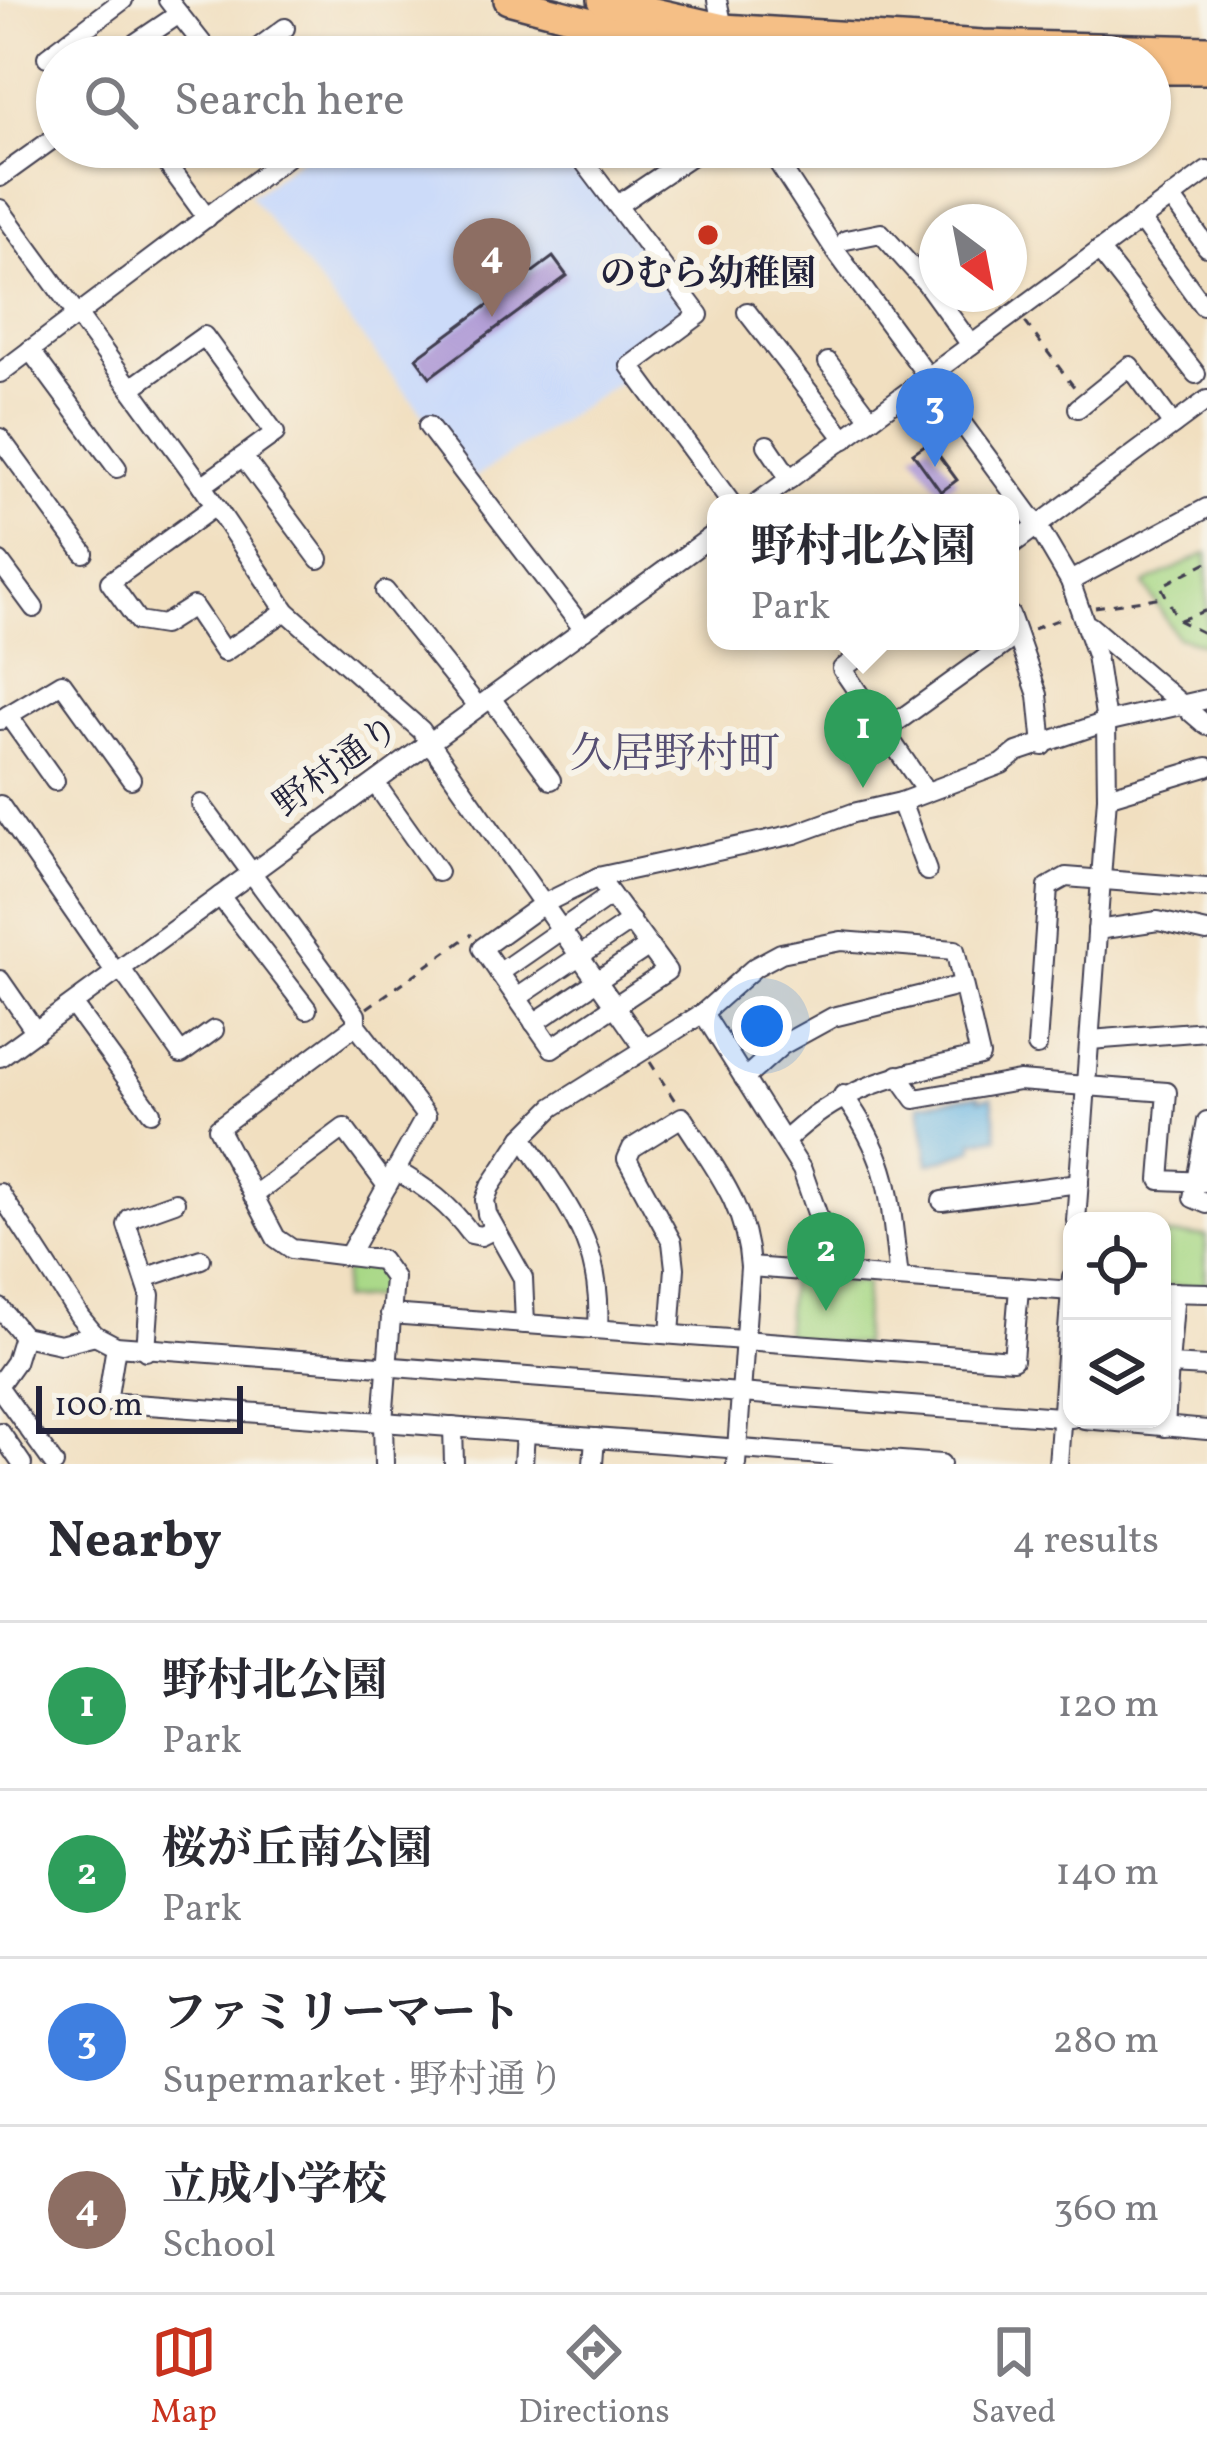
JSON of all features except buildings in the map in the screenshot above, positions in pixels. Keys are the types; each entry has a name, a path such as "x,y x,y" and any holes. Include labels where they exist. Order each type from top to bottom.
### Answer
{"highway":[{"path":"508,0 599,24 811,36"},
{"path":"602,0 725,32"},
{"path":"1171,49 1207,50"},
{"path":"1171,70 1207,70"}],"street":[{"path":"75,36 123,0"},
{"path":"152,36 174,7 197,36"},
{"path":"274,36 285,28"},
{"path":"0,176 36,151"},
{"path":"170,168 207,218"},
{"path":"0,373 273,168"},
{"path":"590,168 700,315 630,367 724,494"},
{"path":"619,204 673,168"},
{"path":"781,168 1014,494"},
{"path":"1027,303 1207,171"},
{"path":"1171,196 1207,247"},
{"path":"0,208 286,611 421,730 642,1051"},
{"path":"1140,219 1203,306"},
{"path":"846,240 881,233 971,345"},
{"path":"1099,250 1196,374"},
{"path":"747,312 844,439"},
{"path":"769,494 1014,312"},
{"path":"131,388 204,336 275,433 202,487"},
{"path":"30,350 117,468"},
{"path":"829,362 871,418"},
{"path":"1082,405 1130,366 1173,425"},
{"path":"1019,538 1173,425 1204,411"},
{"path":"428,426 584,630"},
{"path":"0,439 84,553"},
{"path":"767,445 790,478"},
{"path":"243,457 319,559"},
{"path":"1019,500 1070,581 1078,616 1096,655 1106,722 1108,796 1077,1212"},
{"path":"215,506 110,582 138,621 163,625 193,607 224,652 286,611"},
{"path":"1070,581 1207,508"},
{"name":"野村通り","path":"0,1058 707,540"},
{"path":"0,562 34,608"},
{"path":"385,591 551,780"},
{"path":"1078,616 1207,726"},
{"path":"868,650 842,669 925,790"},
{"path":"884,731 996,650"},
{"path":"1018,650 1038,695 1043,746"},
{"path":"55,781 4,717 62,683 131,779"},
{"path":"598,877 668,971 552,1048 482,948 539,898 598,877 795,834 901,802 1002,764 1017,752 1106,722 1207,699"},
{"path":"1108,796 1207,767"},
{"path":"375,783 438,872"},
{"path":"901,802 927,871"},
{"path":"201,804 426,1116 348,1256"},
{"path":"0,806 181,1054 214,1030"},
{"path":"1037,1046 1048,886 1066,877 1207,888"},
{"path":"500,973 611,895"},
{"path":"220,896 307,1009"},
{"path":"517,998 631,921"},
{"path":"1097,929 1158,921 1207,932"},
{"path":"525,1324 523,1277 487,1214 486,1193 523,1137 553,1107 703,1013 766,960 813,944 841,941 955,950 980,1056 898,1075 844,1095 816,1112 785,1141"},
{"path":"534,1023 649,946"},
{"path":"0,980 36,1031"},
{"path":"744,1079 814,1024 963,985"},
{"path":"73,1005 151,1112"},
{"path":"703,1013 802,1170 818,1216 823,1273"},
{"path":"356,1020 218,1128 276,1238 287,1247 376,1259 389,1267 394,1278 384,1464"},
{"path":"1090,1040 1207,1031"},
{"path":"898,1075 915,1099 1019,1081 1167,1092 1160,1180 1200,1191 1207,1121"},
{"path":"844,1095 882,1159 899,1278"},
{"path":"670,1334 672,1242 627,1159 632,1148 682,1117 743,1217 750,1267 736,1456"},
{"path":"253,1196 344,1128 391,1178 428,1188 471,1234 482,1236 495,1229"},
{"path":"523,1137 590,1245 600,1291 598,1329"},
{"path":"942,1202 1079,1183"},
{"path":"0,1193 94,1335 116,1346 146,1352 1063,1417"},
{"path":"146,1352 150,1295 127,1226 130,1218 175,1202"},
{"path":"145,1278 202,1259"},
{"path":"750,1267 1063,1291"},
{"path":"390,1314 1013,1360 1019,1288"},
{"path":"1171,1292 1207,1293"},
{"path":"0,1308 23,1336 60,1344 94,1335"},
{"path":"23,1336 0,1386 54,1464"},
{"path":"116,1346 107,1402 595,1438 664,1454 941,1464"},
{"path":"1171,1365 1207,1366"},
{"path":"453,1426 454,1464"},
{"path":"1171,1427 1207,1430"},
{"path":"1058,1464 1065,1428"},
{"path":"0,1432 22,1464"},
{"path":"523,1464 524,1433"},
{"path":"593,1464 595,1438"}],"path":[{"path":"1018,312 1082,405"},
{"path":"1207,562 1161,586 1178,620 1207,634"},
{"path":"1019,636 1078,616 1164,597"},
{"path":"1178,620 1207,610"},
{"path":"356,1020 472,934 482,948"},
{"path":"642,1051 682,1117"}],"shaded area":[{"path":"288,168 580,168 686,308 685,315 619,364 627,377 474,478 248,194"}],"green space":[{"path":"1207,553 1207,645 1177,637 1144,584"},
{"path":"1171,1235 1206,1236 1201,1287 1171,1286"},
{"path":"345,1263 375,1266 386,1278 384,1297 341,1300"},
{"path":"790,1276 866,1283 862,1345 785,1339"}],"water":[{"path":"979,1095 979,1099 992,1097 998,1137 973,1142 974,1149 929,1164 920,1104"}],"place":[{"name":"のむら幼稚園","path":"708,235"},
{"name":"立成小学校","path":"492,317"},
{"name":"ファミリーマート","path":"935,467"},
{"name":"野村北公園","path":"863,788"},
{"name":"桜が丘南公園","path":"826,1311"}],"district":[{"name":"久居野村町","path":"675,756"}]}
